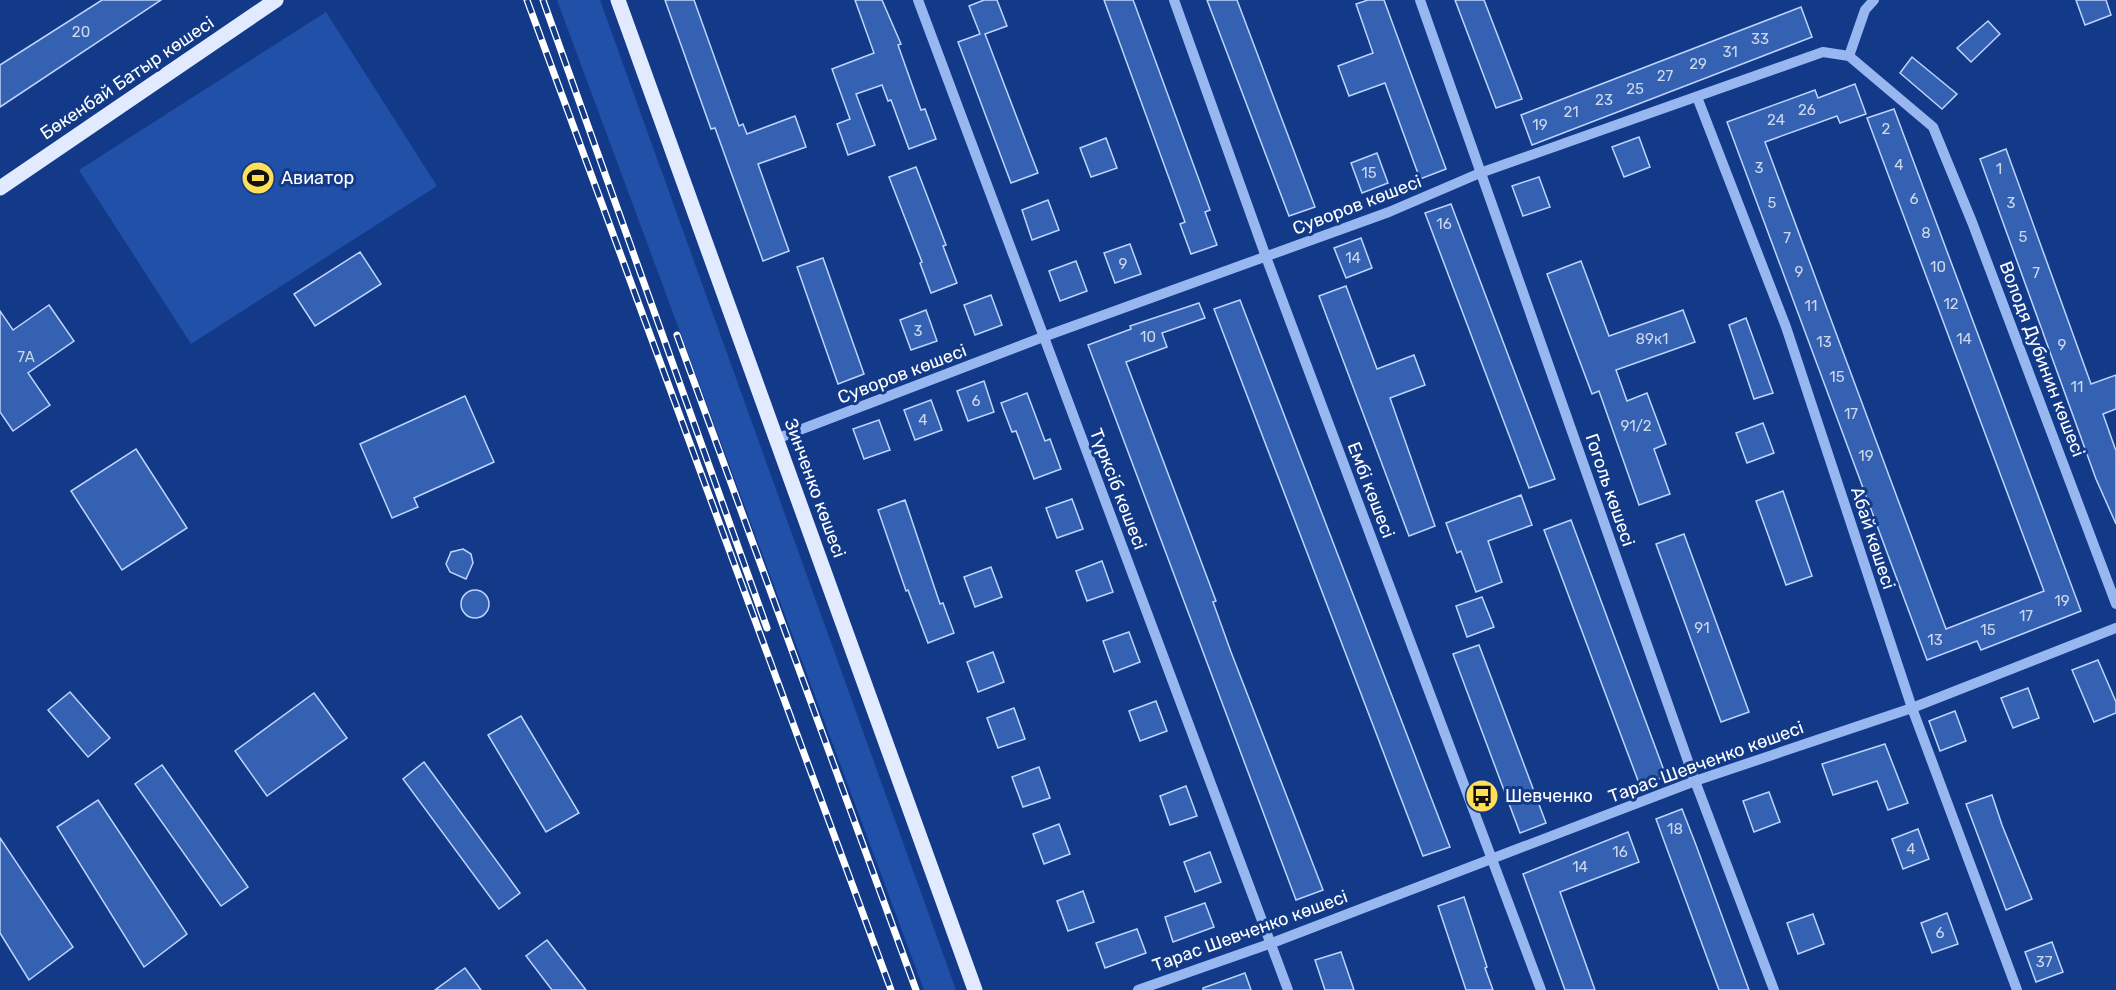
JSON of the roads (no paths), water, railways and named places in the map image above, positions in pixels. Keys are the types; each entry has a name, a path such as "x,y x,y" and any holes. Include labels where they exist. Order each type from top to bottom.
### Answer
{"main road":[{"name":"Бөкенбай Батыр көшесі","path":"0,188 276,0"},
{"name":"Зинченко көшесі","path":"618,0 975,990"}],"street":[{"name":"Түрксіб көшесі","path":"918,0 1288,990"},
{"name":"Ембі көшесі","path":"1174,0 1266,257 1541,990"},
{"name":"Гоголь көшесі","path":"1420,0 1695,781 1774,990"},
{"path":"1849,56 1865,10 1874,0"},
{"name":"Суворов көшесі","path":"776,439 1043,338 1389,212 1480,173 1823,52 1849,56"},
{"name":"Володя Дубинин көшесі","path":"1849,56 1933,128 1972,222 2116,604"},
{"name":"Абай көшесі","path":"1698,97 1786,327 1912,708 2017,990"},
{"name":"Тарас Шевченко көшесі","path":"1138,990 1272,943 1695,781 1912,708 2116,627"}],"railway":[{"path":"527,0 891,990"},
{"path":"543,0 767,628"},
{"path":"677,335 916,990"}],"place":[{"name":"Авиатор","path":"258,178"},
{"name":"Шевченко","path":"1482,796"}]}
